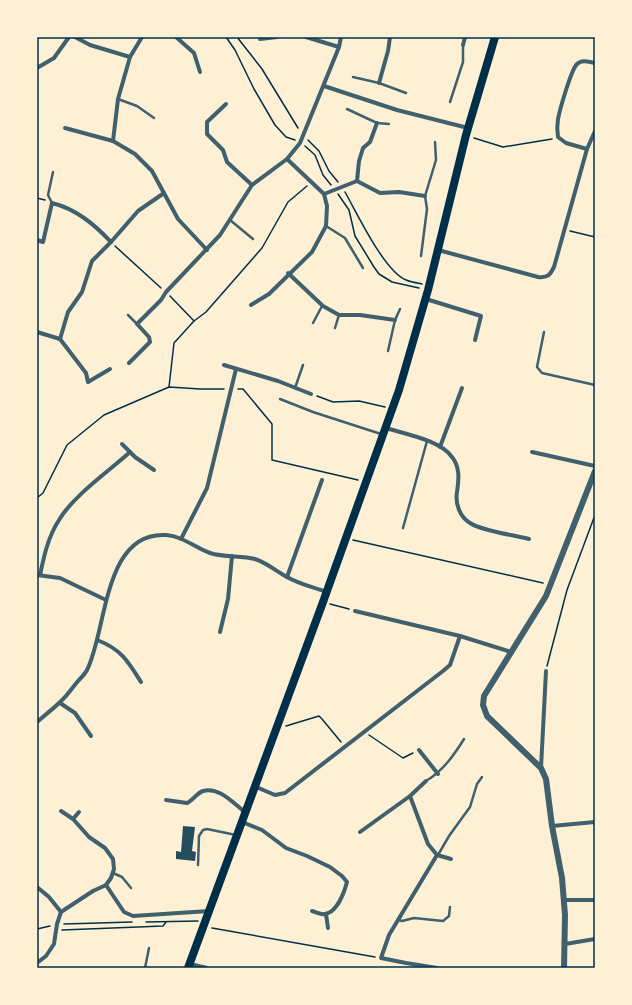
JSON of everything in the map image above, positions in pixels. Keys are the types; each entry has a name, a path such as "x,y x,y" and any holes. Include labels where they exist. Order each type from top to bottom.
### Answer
{"main road":[{"path":"189,966 254,786 327,592 399,390 426,299 467,132 495,37"}],"street":[{"path":"37,68 54,58 70,37"},
{"path":"75,37 90,45 130,57"},
{"path":"113,141 118,99 130,57 142,37"},
{"path":"176,37 194,53 200,72"},
{"path":"260,37 260,39 277,37"},
{"path":"306,37 339,47"},
{"path":"129,363 150,342 149,337 137,324 220,235 252,185 288,159 300,142 324,86 339,47 341,37"},
{"path":"379,83 388,51 390,37"},
{"path":"463,44 465,37"},
{"path":"587,149 566,143 558,138 558,118 572,71 578,63 583,60 595,63"},
{"path":"324,86 467,132"},
{"path":"226,104 207,122 207,134 223,150 227,162 252,185"},
{"path":"357,181 359,161 363,148 370,142 377,123"},
{"path":"65,128 113,141 135,154 152,172 178,219 207,250"},
{"path":"438,250 538,278 546,278 550,275 554,267 587,149 595,131"},
{"path":"251,305 268,294 288,273 312,252 326,226 328,206 324,194 288,159"},
{"path":"324,194 357,181 380,193 399,192 425,196"},
{"path":"60,339 68,312 82,292 92,261 138,211 164,194"},
{"path":"37,240 43,242 52,203 66,207 96,226 111,242"},
{"path":"288,273 322,306 339,315 360,315 395,320"},
{"path":"426,299 481,316 475,340"},
{"path":"37,332 60,339 86,373 88,382 110,369"},
{"path":"224,365 278,381 311,394"},
{"path":"182,539 207,488 236,369"},
{"path":"440,447 462,388"},
{"path":"384,431 427,441 440,447 452,456 457,465 459,476 456,502 459,511 470,523 478,527 529,539"},
{"path":"122,444 143,463 154,470"},
{"path":"106,600 65,580 39,575 53,530 65,511 130,452"},
{"path":"532,452 595,466"},
{"path":"564,968 565,915 562,878 552,826 546,779 541,768 487,716 483,705 484,696 546,596 595,471"},
{"path":"287,577 322,480"},
{"path":"37,722 60,702 87,670 97,640 106,600 122,559 133,546 142,539 154,535 167,535 182,539 211,553 244,557 266,564 287,577 327,592"},
{"path":"220,632 228,599 232,556"},
{"path":"355,611 460,636 511,652"},
{"path":"254,786 275,795 284,793 450,665 460,636"},
{"path":"97,640 112,647 122,655 141,682"},
{"path":"541,768 546,672"},
{"path":"60,702 75,713 91,736"},
{"path":"419,750 438,774"},
{"path":"360,832 410,796 426,781"},
{"path":"166,800 187,803 203,791 212,790 220,793 245,812"},
{"path":"410,796 428,844 437,855 451,859"},
{"path":"37,963 46,956 54,944 57,924 61,912 93,891 106,885 113,873 113,859 105,848 89,837 73,819 61,812"},
{"path":"73,819 79,812"},
{"path":"242,822 262,830 286,848 307,856 342,876 347,882 344,892 335,907 326,914 312,911"},
{"path":"552,826 595,822"},
{"path":"437,855 389,935 381,958 405,966 437,968"},
{"path":"106,885 124,912 134,916 209,911"},
{"path":"37,887 49,897 61,912"},
{"path":"564,900 595,900"},
{"path":"326,914 328,928"},
{"path":"564,944 595,939"},
{"path":"189,966 207,968"}],"lane":[{"path":"450,102 463,62 463,44"},
{"path":"353,77 379,83 406,93"},
{"path":"118,99 137,106 154,118"},
{"path":"347,109 377,123 389,124"},
{"path":"421,256 427,209 425,196 436,160 435,142"},
{"path":"52,203 48,195 53,172"},
{"path":"230,220 253,239"},
{"path":"326,226 345,238 363,268"},
{"path":"313,322 322,306"},
{"path":"388,351 395,320 400,309"},
{"path":"128,315 137,324"},
{"path":"335,328 339,315"},
{"path":"544,332 537,367 539,371 542,373 595,385"},
{"path":"295,388 303,365"},
{"path":"280,399 313,412 384,431"},
{"path":"403,528 427,441"},
{"path":"426,781 438,774 453,757 464,739"},
{"path":"437,855 470,808 477,784 482,777"},
{"path":"198,864 199,836 203,830 207,829 237,835"},
{"path":"113,873 122,877 131,888"},
{"path":"398,919 402,921 414,918 443,921 449,916 450,907"},
{"path":"145,968 149,948"}],"path":[{"path":"226,37 235,50 254,89 276,125 286,137 300,142 315,154 323,175 336,190 349,210 355,236 379,274 392,282 429,287"},
{"path":"237,37 262,69 303,136 319,151 329,171 342,187 373,242 387,263 406,280 429,287"},
{"path":"467,132 503,147 558,138"},
{"path":"169,387 174,343 194,321 206,312 262,248 288,202 312,182"},
{"path":"564,230 595,237"},
{"path":"111,242 166,292 194,321"},
{"path":"37,498 43,493 67,445 104,415 169,387 242,389 272,424 272,460 366,482"},
{"path":"311,394 333,402 359,401 392,409"},
{"path":"546,672 567,590 595,516"},
{"path":"346,539 550,585"},
{"path":"323,602 355,611"},
{"path":"276,728 319,716 345,747"},
{"path":"364,732 403,758 419,750"},
{"path":"37,929 57,924 135,922"},
{"path":"143,922 205,924 381,958"},
{"path":"56,930 163,926 166,922"}],"building":[{"path":"183,826 195,827 192,851 196,852 195,861 176,859 176,851 181,852"}]}
